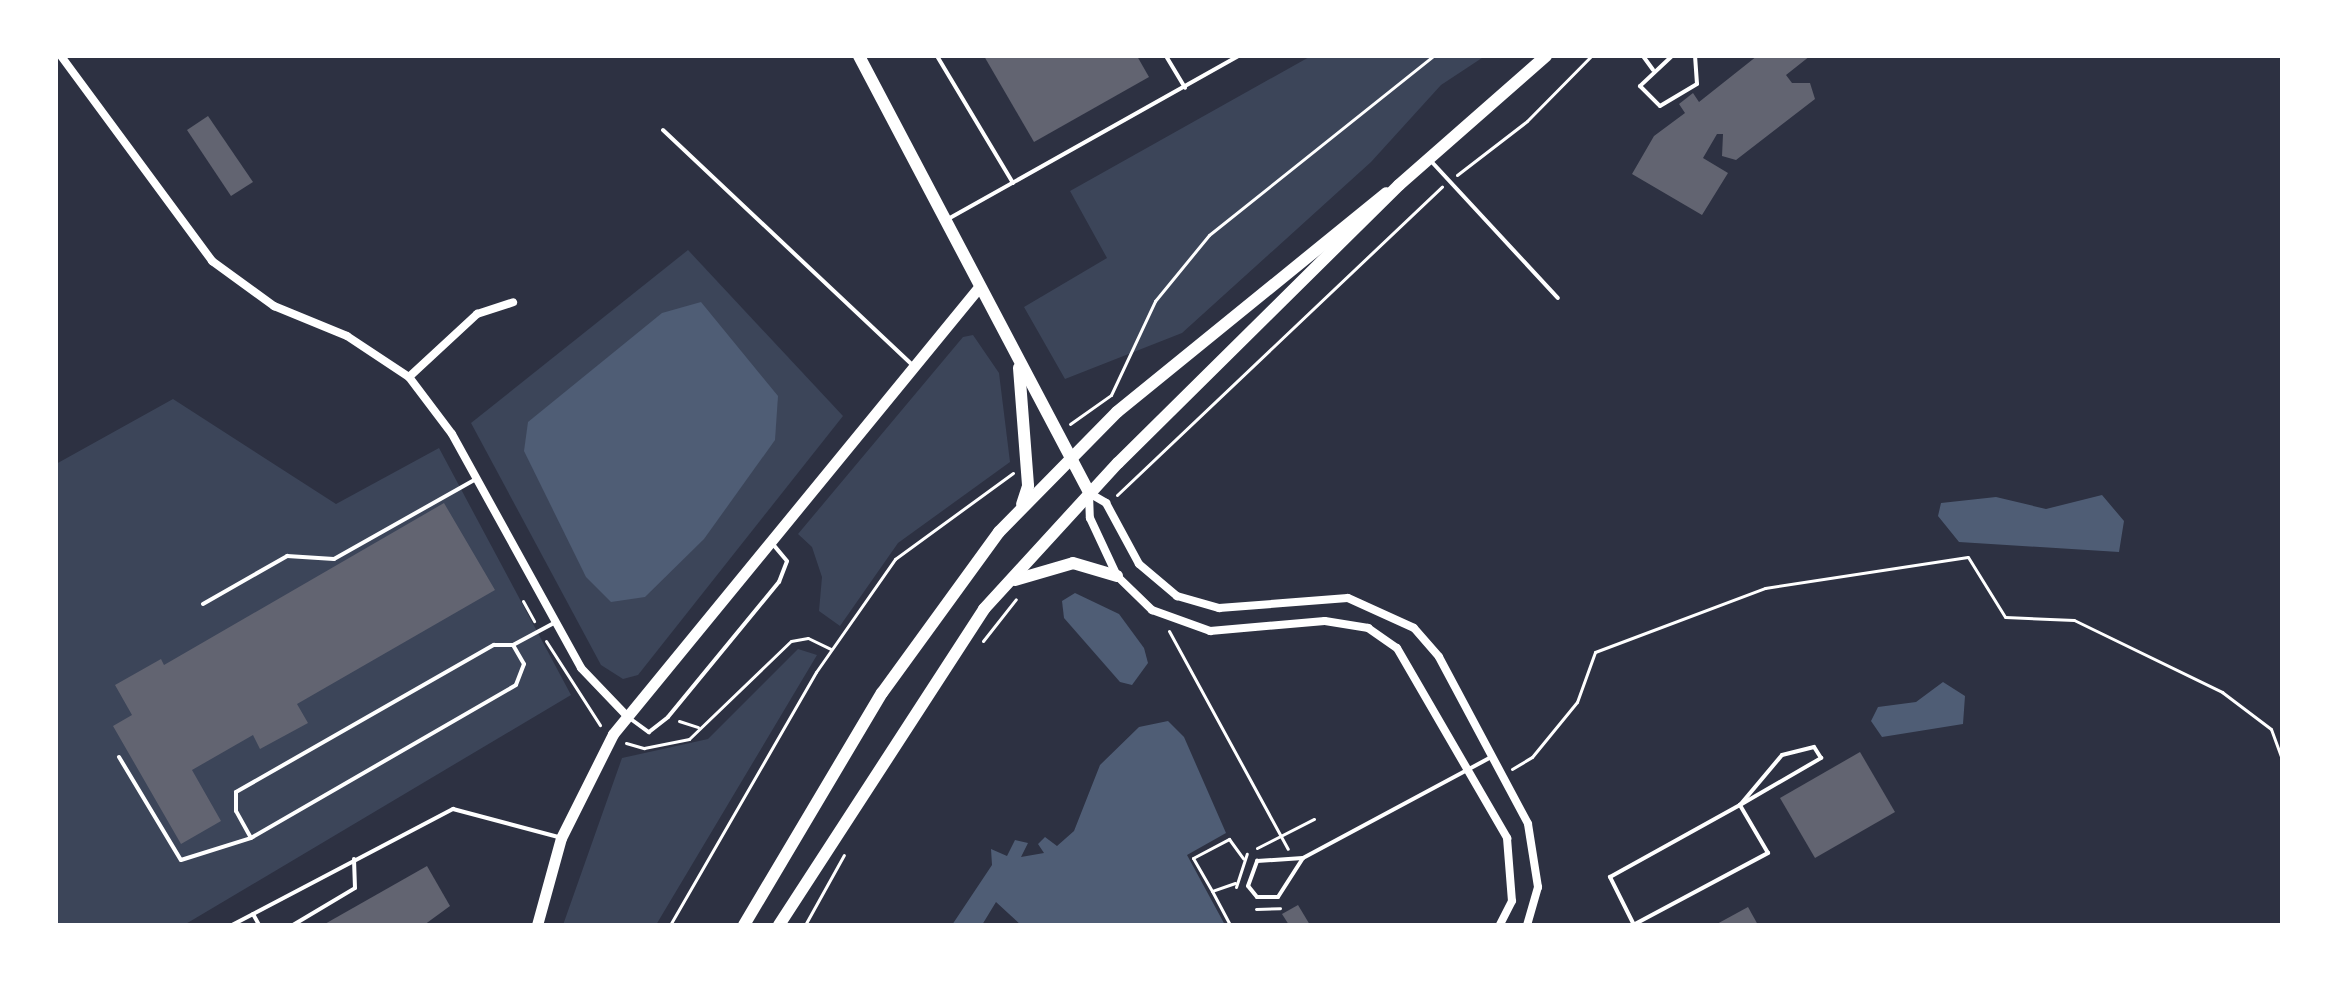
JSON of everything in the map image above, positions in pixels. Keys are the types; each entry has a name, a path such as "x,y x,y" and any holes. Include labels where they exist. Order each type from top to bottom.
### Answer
{"main road":[{"path":"859,56 1089,493"},
{"path":"779,925 944,662 1006,585 1114,467 1399,185 1546,56"},
{"path":"744,925 900,665 1020,510 1094,433 1339,224 1399,185"},
{"path":"1019,361 1028,486 1020,510"},
{"path":"1006,585 1054,564 1117,576"}],"street":[{"path":"61,56 212,261 274,306 347,336 409,377 476,479 581,668 626,715"},
{"path":"537,925 561,838 613,734 626,715 980,286"},
{"path":"409,377 477,314 513,302"},
{"path":"1089,493 1090,518 1117,576 1152,610 1210,631 1325,621 1368,628 1397,648 1419,676 1470,769 1514,865 1512,901 1500,925"},
{"path":"1089,493 1106,503 1139,564 1177,596 1219,608 1348,598 1414,628 1439,657 1491,757 1536,854 1538,887 1527,925"}],"lane":[{"path":"937,56 1013,183"},
{"path":"1166,56 1185,88"},
{"path":"946,220 1239,56"},
{"path":"1643,56 1653,70"},
{"path":"1672,56 1653,70 1640,86 1649,102 1671,105 1702,76 1695,56"},
{"path":"663,130 914,367"},
{"path":"1428,158 1558,298"},
{"path":"203,604 287,556 334,559 476,479"},
{"path":"626,715 649,732 668,717 779,582 787,561 770,541"},
{"path":"251,838 236,811 236,792 494,645 513,645 554,623"},
{"path":"119,757 181,860 251,838 516,685 524,664 513,645"},
{"path":"1740,805 1768,853 1634,925 1610,877 1740,805 1821,758 1814,747 1782,755 1740,805"},
{"path":"1303,858 1278,897 1252,892 1252,865 1303,858 1491,757"},
{"path":"232,925 453,809 561,838"},
{"path":"293,925 355,888 354,859"},
{"path":"253,914 259,925"}],"path":[{"path":"1094,433 1084,412 1111,395 1178,266 1433,56"},
{"path":"1119,493 1449,181 1527,121 1591,56"},
{"path":"1114,467 1128,486"},
{"path":"670,925 831,649 895,559 1017,470"},
{"path":"1520,765 1577,702 1595,652 1765,588 1968,557 2005,617 2074,620 2222,692 2271,729 2282,759"},
{"path":"975,651 1021,593"},
{"path":"523,601 599,725 644,748 689,739 791,641 808,638 831,649"},
{"path":"1157,621 1168,628 1290,858"},
{"path":"668,717 699,727"},
{"path":"1230,925 1193,858 1229,839 1243,858"},
{"path":"805,925 848,848"},
{"path":"1212,891 1235,883"}],"shaded area":[{"path":"1311,56 1485,56 1441,85 1371,162 1182,333 1065,379 1024,307 1107,258 1070,191"},
{"path":"688,250 843,416 638,675 623,679 601,665 471,423"},
{"path":"701,302 778,396 775,440 704,539 645,597 611,602 586,577 524,451 528,422 662,313"},
{"path":"973,335 999,373 1010,462 898,543 840,626 819,611 822,577 812,547 798,534 963,337"},
{"path":"173,399 336,504 439,448 571,695 184,925 56,925 56,464"},
{"path":"2102,495 2124,521 2119,552 1959,542 1938,516 1941,503 1996,497 2046,509"},
{"path":"1075,593 1119,614 1144,648 1148,663 1132,685 1120,682 1064,618 1062,601"},
{"path":"798,649 817,655 656,925 563,925 622,758 708,739"},
{"path":"1943,682 1965,696 1963,724 1882,737 1871,721 1878,707 1916,702"},
{"path":"1168,721 1184,737 1226,833 1187,855 1225,925 1021,925 996,902 982,925 952,925 992,865 991,849 1007,856 1015,840 1028,843 1021,857 1044,853 1038,844 1045,837 1057,846 1074,831 1100,765 1139,727"}],"building":[{"path":"984,56 1137,56 1149,77 1034,142"},
{"path":"1757,56 1810,56 1786,75 1792,83 1810,83 1815,99 1736,160 1722,156 1723,134 1717,134 1703,158 1728,173 1702,215 1632,174 1654,136 1685,113 1679,104 1693,93 1699,102"},
{"path":"208,116 253,182 231,196 187,130"},
{"path":"444,503 495,590 297,704 308,723 260,749 253,735 192,770 221,821 181,844 113,726 132,715 115,685 161,659 164,665"},
{"path":"1860,752 1895,812 1815,858 1780,798"},
{"path":"427,866 450,906 424,925 323,925"},
{"path":"1298,905 1310,925 1289,925 1282,914"},
{"path":"1748,907 1758,925 1715,925"}]}
